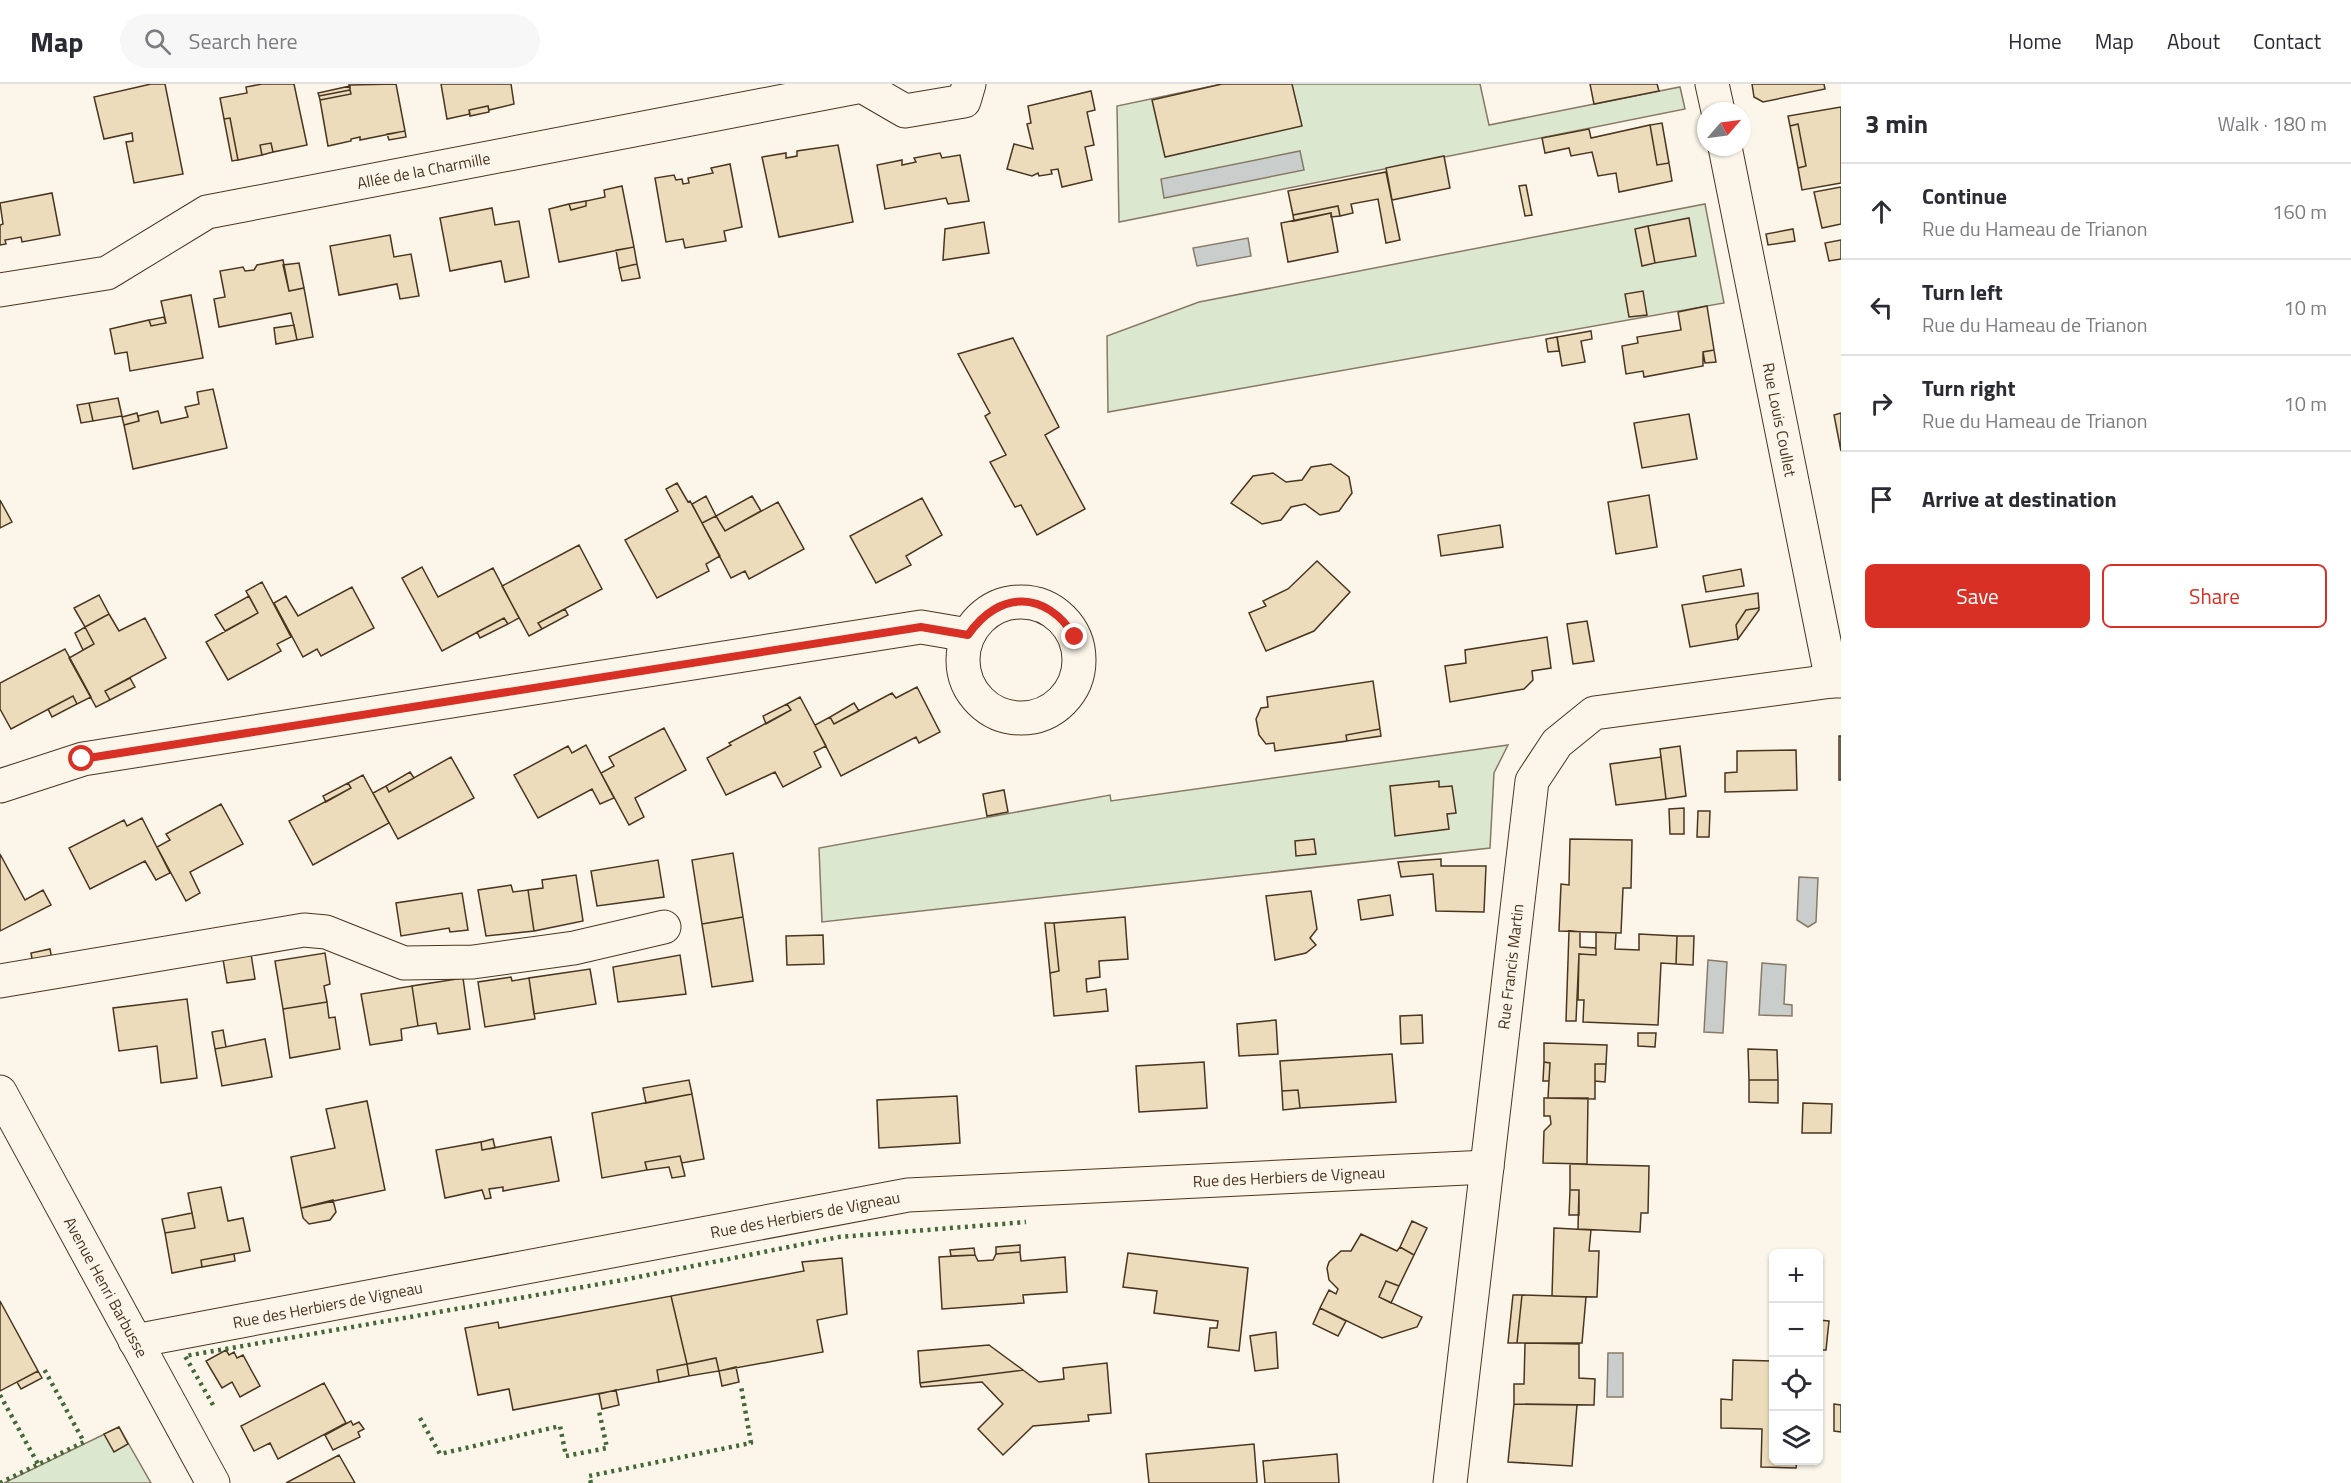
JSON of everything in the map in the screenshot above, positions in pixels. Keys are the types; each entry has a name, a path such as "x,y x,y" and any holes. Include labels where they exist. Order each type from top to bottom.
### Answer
{"street":[{"name":"Allée de la Charmille","path":"0,290 107,273 207,212 863,85 905,111 964,101 969,84"},
{"path":"1712,84 1716,102"},
{"name":"Rue Louis Coullet","path":"1727,156 1836,681"},
{"path":"0,786 82,759 921,627 968,635"},
{"name":"Rue Francis Martin","path":"1450,1483 1532,781 1557,743 1594,713 1836,681"},
{"path":"0,981 304,930 326,932 404,963 427,963 473,962 574,948 664,927"},
{"name":"Avenue Henri Barbusse","path":"0,1092 213,1483"},
{"name":"Rue des Herbiers de Vigneau","path":"135,1341 908,1195 1486,1167"}],"green space":[{"path":"1222,84 1480,84 1489,125 1680,87 1685,109 1119,222 1117,106"},
{"path":"1705,204 1724,303 1108,412 1107,336 1199,302"},
{"path":"1508,745 1494,773 1490,848 822,922 819,848 1110,795 1111,801"},
{"path":"119,1427 151,1483 4,1483"}],"shaded area":[{"path":"1300,151 1304,170 1164,198 1161,179"},
{"path":"1248,238 1251,256 1197,266 1193,248"},
{"path":"1799,877 1818,878 1816,922 1808,927 1797,920"},
{"path":"1708,960 1727,962 1723,1033 1704,1032"},
{"path":"1762,963 1786,965 1784,1004 1792,1005 1792,1016 1759,1015"},
{"path":"1608,1353 1623,1353 1623,1397 1607,1397"}],"building":[{"path":"151,84 165,84 183,174 134,183 126,142 133,141 132,133 104,139 94,97"},
{"path":"262,84 294,84 307,145 273,152 271,143 260,145 262,155 238,160 230,118 224,119 220,98 247,93 246,87"},
{"path":"396,84 405,131 360,140 360,137 328,146 320,100 351,94 349,85"},
{"path":"441,84 511,84 514,104 489,110 488,106 469,110 470,114 447,119"},
{"path":"1222,84 1292,84 1302,126 1165,157 1152,100"},
{"path":"1590,84 1657,84 1659,91 1594,104"},
{"path":"1752,84 1824,84 1825,89 1763,102 1754,97"},
{"path":"350,86 350,90 319,96 318,93"},
{"path":"350,90 351,94 320,100 319,96"},
{"path":"1091,91 1095,110 1087,112 1094,145 1085,147 1092,180 1062,187 1058,169 1051,170 1052,174 1039,176 1038,173 1032,176 1007,169 1014,144 1033,149 1027,124 1031,123 1028,106"},
{"path":"488,106 489,112 470,116 469,110"},
{"path":"1841,107 1841,183 1802,190 1798,168 1806,166 1798,124 1790,126 1788,116"},
{"path":"230,118 238,160 232,161 224,119"},
{"path":"1662,123 1669,163 1657,165 1650,125"},
{"path":"1798,124 1806,166 1798,168 1790,126"},
{"path":"1650,125 1657,165 1669,163 1672,181 1619,192 1616,173 1598,176 1592,152 1571,156 1569,148 1545,153 1542,138 1589,129 1591,138"},
{"path":"405,131 406,137 389,140 387,134"},
{"path":"271,143 273,152 262,155 260,145"},
{"path":"838,145 853,222 779,237 762,157 786,153 786,158 797,156 797,151"},
{"path":"940,153 942,158 960,155 969,201 948,204 946,198 885,209 877,165 902,160 902,165 916,162 914,158"},
{"path":"1444,156 1450,188 1392,200 1386,168"},
{"path":"730,164 742,227 724,231 726,241 685,248 683,239 666,242 655,178 674,175 676,180 682,179 683,184 689,183 688,178 713,173 711,168"},
{"path":"1386,172 1400,240 1386,243 1378,199 1351,204 1353,213 1340,216 1338,206 1293,215 1288,191"},
{"path":"1526,185 1532,215 1525,216 1519,186"},
{"path":"622,186 634,247 559,262 549,209 569,204 571,210 586,206 586,201 605,197 604,190"},
{"path":"1841,187 1841,224 1822,228 1814,192"},
{"path":"52,193 60,235 22,242 21,237 5,240 6,244 0,245 0,225 3,224 0,203"},
{"path":"586,201 586,206 571,210 569,204"},
{"path":"1338,206 1340,216 1331,217 1331,213 1294,221 1293,215"},
{"path":"492,208 495,225 519,221 529,277 505,282 501,261 450,271 440,218"},
{"path":"1331,213 1338,252 1288,262 1281,223"},
{"path":"1689,218 1696,256 1655,263 1648,226"},
{"path":"984,222 989,253 943,260 945,229"},
{"path":"1648,226 1655,263 1642,266 1635,229"},
{"path":"1793,229 1795,241 1768,245 1766,234"},
{"path":"390,235 394,257 411,254 419,296 400,299 397,284 339,295 330,246"},
{"path":"1841,240 1841,259 1829,261 1825,243"},
{"path":"634,247 637,264 619,268 616,250"},
{"path":"283,260 289,291 304,288 313,337 297,340 291,313 219,327 214,299 225,297 220,271 243,267 245,271 254,270 257,265"},
{"path":"299,263 304,288 289,291 283,265"},
{"path":"637,264 640,278 622,281 619,268"},
{"path":"1643,291 1647,315 1629,317 1625,294"},
{"path":"191,295 203,358 130,371 127,352 115,354 110,329 149,320 151,326 166,323 161,301"},
{"path":"1707,306 1714,350 1703,352 1703,366 1644,377 1643,371 1626,374 1622,346 1638,343 1637,337 1681,330 1678,312"},
{"path":"164,317 166,323 151,326 149,320"},
{"path":"294,325 297,340 276,344 274,328"},
{"path":"1591,331 1592,339 1581,341 1585,362 1562,366 1557,337"},
{"path":"1557,337 1559,351 1548,352 1546,339"},
{"path":"1013,338 1059,427 1045,435 1085,509 1037,535 1021,505 1015,507 990,462 1006,455 985,416 990,413 958,354"},
{"path":"1714,350 1716,362 1705,363 1703,352"},
{"path":"213,389 227,448 133,469 124,425 139,421 138,416 158,411 161,423 188,417 185,407 199,404 197,392"},
{"path":"118,398 122,416 93,421 89,403"},
{"path":"89,403 93,421 81,423 77,405"},
{"path":"137,413 139,421 124,425 122,417"},
{"path":"1841,413 1841,451 1834,415"},
{"path":"1689,414 1697,459 1642,468 1634,423"},
{"path":"1331,464 1349,477 1352,493 1339,511 1320,515 1305,504 1291,507 1281,520 1262,524 1231,503 1253,476 1273,473 1286,482 1302,480 1311,467"},
{"path":"677,483 688,502 690,501 720,556 706,564 709,571 657,598 625,540 678,511 666,489"},
{"path":"1649,495 1657,547 1616,554 1608,502"},
{"path":"706,496 716,516 702,523 692,504"},
{"path":"752,496 761,511 725,531 716,516"},
{"path":"922,498 942,535 906,556 911,565 876,583 850,536"},
{"path":"0,500 12,522 0,528"},
{"path":"778,502 804,549 749,579 745,571 731,578 702,523 716,516 725,531"},
{"path":"1500,525 1503,547 1441,556 1438,535"},
{"path":"579,545 602,589 538,623 542,629 529,636 502,586"},
{"path":"1317,561 1350,592 1314,631 1266,651 1249,613 1266,606 1263,601 1288,589"},
{"path":"422,567 438,597 493,568 519,618 508,624 504,618 442,651 402,578"},
{"path":"1741,569 1744,586 1706,592 1703,576"},
{"path":"262,582 291,637 277,644 281,651 228,680 206,642 258,613 246,591"},
{"path":"352,587 374,628 321,656 317,649 303,657 274,603 286,596 298,616"},
{"path":"1758,593 1759,608 1746,610 1736,625 1738,639 1690,647 1682,605"},
{"path":"99,595 109,614 85,627 74,608"},
{"path":"249,596 258,613 225,631 215,615"},
{"path":"1759,608 1738,639 1736,625 1746,610"},
{"path":"565,609 568,615 542,629 538,623"},
{"path":"109,614 119,631 145,618 166,658 105,691 110,700 96,707 69,658 94,644 85,627"},
{"path":"504,618 508,624 480,638 477,632"},
{"path":"1587,621 1594,661 1573,664 1567,624"},
{"path":"85,627 94,644 83,650 75,633"},
{"path":"1547,637 1551,668 1532,671 1533,680 1524,689 1450,702 1445,666 1466,663 1465,650"},
{"path":"65,649 91,697 77,704 73,696 11,729 0,709 0,683"},
{"path":"130,678 135,687 110,700 105,691"},
{"path":"1373,681 1380,729 1346,735 1347,741 1275,751 1274,743 1266,744 1259,735 1256,719 1261,708 1268,707 1267,697"},
{"path":"917,687 940,732 919,743 916,737 841,776 815,725 830,717 834,724 892,693 896,698"},
{"path":"73,696 77,704 52,717 48,709"},
{"path":"800,697 826,746 814,752 821,767 783,787 775,772 726,795 707,758 731,745 729,743 791,710 787,704"},
{"path":"854,703 859,711 834,724 830,717"},
{"path":"787,704 791,710 766,724 763,716"},
{"path":"664,728 686,770 635,798 644,817 629,825 601,773 614,766 609,757"},
{"path":"1380,729 1381,736 1347,741 1346,735"},
{"path":"1839,736 1841,736 1841,780 1839,780"},
{"path":"586,745 614,798 600,804 592,789 538,818 514,775 568,746 572,753"},
{"path":"1680,746 1686,796 1666,799 1660,749"},
{"path":"1796,750 1797,790 1725,792 1725,773 1737,772 1737,751"},
{"path":"451,757 474,798 398,839 373,793 386,786 389,792"},
{"path":"1661,757 1666,799 1616,805 1610,764"},
{"path":"410,772 414,778 389,792 386,786"},
{"path":"363,775 389,823 313,865 289,821 351,788 348,783"},
{"path":"1439,781 1439,787 1452,786 1456,813 1447,814 1449,829 1395,836 1390,786"},
{"path":"348,783 351,788 326,802 323,796"},
{"path":"1004,790 1008,812 987,816 983,794"},
{"path":"221,804 243,844 190,872 200,893 186,901 157,847 170,840 166,834"},
{"path":"1684,808 1684,834 1670,834 1669,809"},
{"path":"1698,811 1710,811 1709,837 1697,837"},
{"path":"142,818 170,873 156,880 145,861 90,889 69,848 124,820 127,826"},
{"path":"1314,839 1316,854 1296,856 1295,841"},
{"path":"1570,839 1632,840 1631,888 1623,888 1621,933 1559,931 1561,884 1569,885"},
{"path":"733,853 743,917 702,924 692,860"},
{"path":"0,854 25,900 43,890 51,905 0,931"},
{"path":"1441,859 1441,866 1486,866 1484,912 1436,911 1433,874 1401,877 1398,862"},
{"path":"658,860 664,897 597,906 591,871"},
{"path":"576,875 583,921 534,931 528,890 543,888 542,880"},
{"path":"511,885 513,892 528,890 534,931 486,936 478,890"},
{"path":"1311,891 1317,929 1310,938 1316,945 1306,953 1275,960 1266,896"},
{"path":"462,893 468,930 450,932 449,928 401,936 396,903"},
{"path":"1390,895 1393,915 1361,920 1358,900"},
{"path":"743,917 753,981 712,987 702,924"},
{"path":"1125,917 1128,959 1099,961 1100,977 1086,979 1087,992 1106,989 1108,1011 1054,1016 1050,973 1059,971 1054,923"},
{"path":"1045,923 1054,923 1059,971 1050,973"},
{"path":"1569,931 1580,932 1580,947 1596,948 1596,955 1579,954 1576,1021 1566,1021"},
{"path":"1596,932 1616,933 1615,949 1639,950 1639,934 1677,936 1676,964 1661,963 1658,1025 1583,1022 1584,1000 1578,1000 1579,954 1596,955"},
{"path":"823,935 824,964 787,965 786,936"},
{"path":"1677,936 1694,936 1693,965 1676,964"},
{"path":"50,949 52,960 33,964 31,953"},
{"path":"325,953 330,984 324,986 327,1002 283,1009 275,961"},
{"path":"251,954 255,979 227,983 223,959"},
{"path":"680,955 686,994 618,1002 613,967"},
{"path":"590,969 596,1004 534,1014 529,978"},
{"path":"511,977 512,981 529,978 535,1019 485,1027 478,982"},
{"path":"463,978 470,1029 438,1034 436,1023 418,1026 412,986"},
{"path":"412,986 418,1026 401,1029 402,1040 370,1045 361,994"},
{"path":"187,999 197,1078 161,1083 157,1046 119,1051 113,1008"},
{"path":"327,1002 329,1018 335,1017 340,1049 290,1058 283,1009"},
{"path":"1422,1015 1423,1043 1401,1044 1400,1016"},
{"path":"1276,1020 1278,1054 1239,1056 1237,1024"},
{"path":"223,1030 226,1047 215,1049 212,1032"},
{"path":"1638,1033 1656,1033 1655,1047 1638,1046"},
{"path":"265,1039 272,1077 222,1086 215,1049"},
{"path":"1544,1043 1607,1045 1606,1064 1595,1064 1595,1099 1548,1098 1550,1063 1544,1062"},
{"path":"1748,1049 1777,1050 1778,1080 1749,1080"},
{"path":"1392,1054 1396,1102 1300,1108 1298,1090 1282,1091 1280,1061"},
{"path":"1204,1062 1207,1108 1139,1112 1136,1066"},
{"path":"1544,1062 1550,1063 1549,1081 1543,1081"},
{"path":"1595,1064 1606,1064 1605,1082 1595,1081"},
{"path":"689,1080 692,1094 646,1103 643,1088"},
{"path":"1749,1080 1778,1080 1778,1103 1749,1102"},
{"path":"1298,1090 1300,1108 1283,1110 1282,1091"},
{"path":"692,1094 704,1159 682,1163 680,1156 645,1162 647,1170 602,1178 592,1113"},
{"path":"957,1096 960,1143 879,1148 877,1100"},
{"path":"1544,1098 1588,1098 1587,1164 1543,1163 1544,1131 1551,1124 1550,1116 1544,1116"},
{"path":"367,1101 385,1190 301,1208 291,1157 335,1148 326,1109"},
{"path":"1803,1103 1832,1104 1831,1133 1802,1133"},
{"path":"551,1137 559,1181 503,1191 503,1187 489,1189 491,1198 485,1199 482,1190 445,1198 436,1150 481,1142 482,1150"},
{"path":"493,1139 495,1148 482,1150 481,1142"},
{"path":"680,1156 685,1176 672,1178 669,1167 647,1170 645,1162"},
{"path":"1570,1164 1649,1166 1648,1213 1641,1213 1640,1232 1578,1229 1579,1190 1570,1190"},
{"path":"221,1187 228,1221 243,1218 250,1251 201,1260 202,1267 172,1273 165,1233 195,1228 188,1193"},
{"path":"1570,1190 1579,1190 1579,1215 1569,1215"},
{"path":"333,1200 336,1212 330,1220 309,1224 303,1218 301,1208"},
{"path":"192,1213 195,1228 165,1233 162,1219"},
{"path":"1412,1221 1427,1228 1414,1255 1400,1247"},
{"path":"1554,1228 1591,1230 1589,1251 1599,1251 1597,1297 1552,1296"},
{"path":"1361,1234 1397,1251 1400,1247 1414,1255 1399,1286 1386,1281 1379,1297 1422,1317 1417,1327 1382,1338 1320,1308 1329,1290 1336,1294 1338,1289 1329,1280 1327,1268 1329,1262 1341,1251 1351,1251"},
{"path":"1020,1245 1020,1252 996,1254 996,1247"},
{"path":"974,1248 975,1255 951,1256 950,1250"},
{"path":"1020,1252 1021,1261 1065,1257 1067,1292 1023,1295 1024,1303 942,1309 939,1257 975,1255 978,1261 993,1260 996,1254"},
{"path":"1128,1253 1248,1268 1239,1351 1208,1347 1210,1328 1217,1328 1218,1321 1154,1313 1157,1291 1123,1287"},
{"path":"234,1254 235,1261 202,1267 201,1260"},
{"path":"842,1258 847,1314 817,1320 823,1352 719,1371 716,1358 687,1364 671,1296 804,1271 802,1262"},
{"path":"1386,1281 1399,1286 1391,1303 1379,1297"},
{"path":"1513,1295 1522,1295 1517,1343 1508,1343"},
{"path":"1522,1295 1586,1297 1582,1343 1517,1343"},
{"path":"671,1296 687,1364 657,1370 659,1382 513,1410 509,1389 478,1395 465,1328 498,1322 499,1328"},
{"path":"0,1301 38,1371 0,1391"},
{"path":"1320,1308 1346,1321 1338,1336 1313,1324"},
{"path":"1823,1320 1829,1321 1826,1350 1823,1350"},
{"path":"1276,1332 1278,1368 1255,1371 1250,1336"},
{"path":"1525,1343 1579,1344 1579,1378 1595,1379 1594,1405 1514,1404 1514,1384 1524,1384"},
{"path":"989,1345 1023,1370 920,1383 918,1351"},
{"path":"226,1350 229,1355 234,1352 237,1358 243,1355 260,1386 240,1397 232,1382 222,1388 206,1361"},
{"path":"716,1358 719,1371 689,1376 687,1364"},
{"path":"1733,1360 1769,1361 1769,1465 1796,1465 1796,1468 1761,1467 1762,1429 1721,1428 1721,1399 1732,1400"},
{"path":"1107,1363 1111,1413 1088,1415 1089,1421 1033,1426 1003,1455 978,1429 1003,1404 982,1382 921,1387 920,1383 1023,1370 1039,1382 1064,1379 1063,1368"},
{"path":"687,1364 689,1376 659,1382 657,1370"},
{"path":"736,1367 739,1382 722,1386 719,1371"},
{"path":"38,1371 42,1378 21,1389 17,1382"},
{"path":"324,1383 346,1423 278,1459 270,1443 254,1451 241,1426"},
{"path":"616,1390 619,1405 602,1409 599,1394"},
{"path":"1514,1404 1577,1405 1572,1466 1508,1462"},
{"path":"1834,1404 1841,1405 1841,1432 1834,1431"},
{"path":"351,1421 353,1425 359,1422 364,1429 358,1432 360,1437 333,1450 325,1435"},
{"path":"119,1427 128,1444 114,1452 104,1434"},
{"path":"1254,1444 1257,1483 1149,1483 1146,1454"},
{"path":"1337,1454 1339,1483 1265,1483 1263,1461"},
{"path":"339,1455 355,1483 286,1483"}],"hedge":[{"path":"213,1405 185,1356 623,1280 839,1237 1026,1222"},
{"path":"0,1483 84,1442 44,1369"},
{"path":"591,1483 589,1476 751,1443 741,1386"},
{"path":"0,1395 38,1464"},
{"path":"420,1418 440,1454 560,1426 566,1456 607,1448 599,1411"}],"route":[{"path":"82,759 921,627 968,635 979,619 994,608 1012,602 1032,602 1050,609 1065,621 1075,637"}]}
